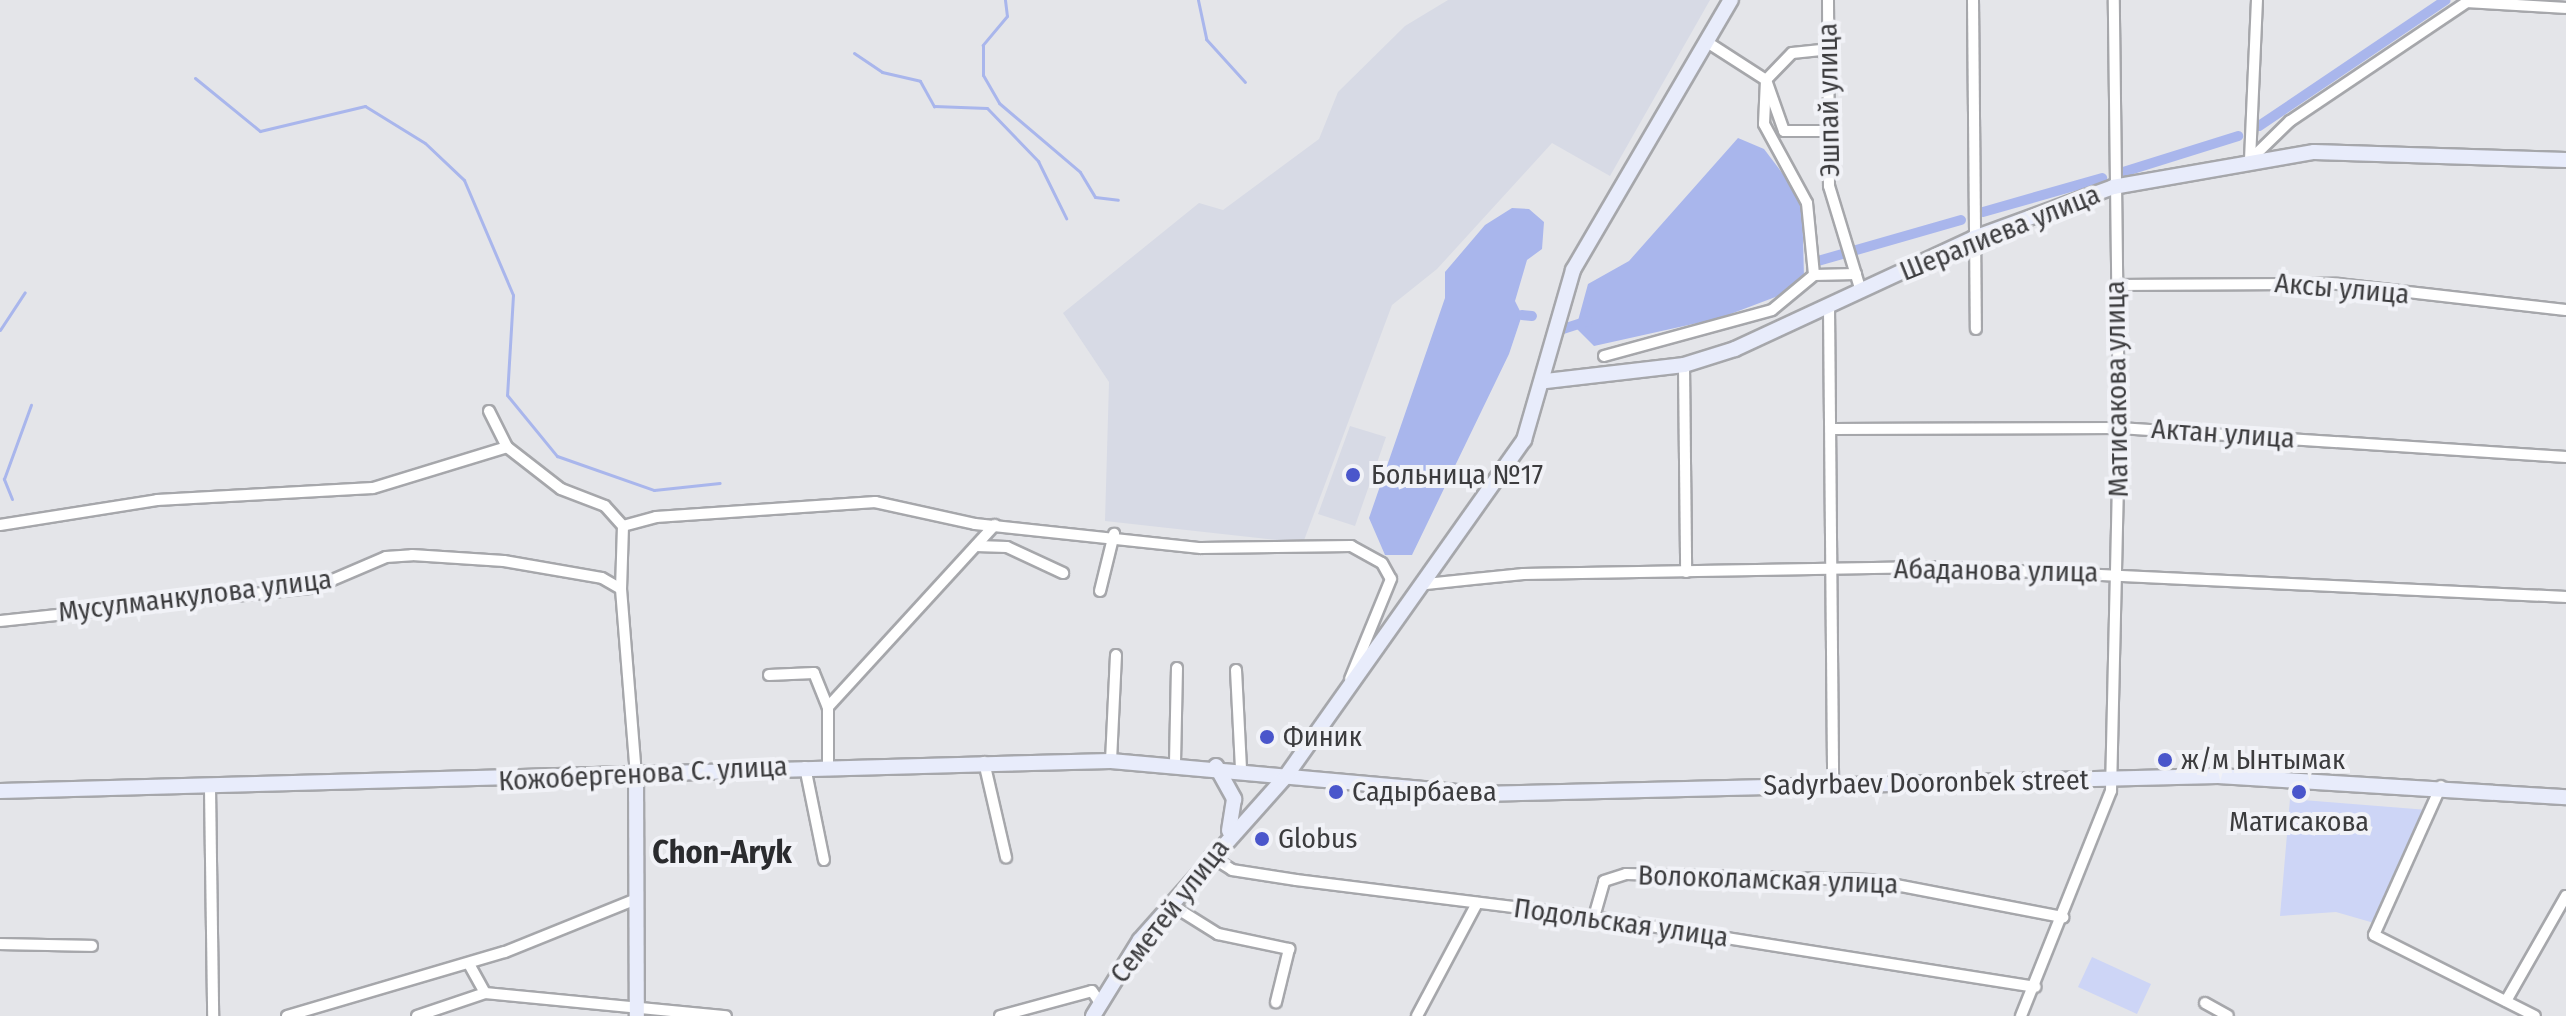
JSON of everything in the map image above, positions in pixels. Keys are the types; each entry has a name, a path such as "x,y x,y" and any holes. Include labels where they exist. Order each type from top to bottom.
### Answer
{"main road":[{"name":"Семетей улица","path":"1097,1009 1170,904 1210,856 1286,776 1347,685 1426,584 1524,440 1546,381 1553,325 1573,270 1731,0"},
{"name":"Шералиева улица","path":"1546,381 1684,365 1829,307 1974,238 2113,187 2250,160 2386,151 2566,160"},
{"name":"Кожобергенова С. улица","path":"0,791 210,788 984,762 1175,763 1286,776"},
{"path":"1216,766 1234,799 1226,839"},
{"path":"636,774 634,900 637,1010"},
{"name":"Sadyrbaev Dooronbek street","path":"1286,776 1480,794 2112,778 2441,786 2566,797"}],"street":[{"name":"Эшпай улица","path":"1828,0 1829,186 1861,291"},
{"path":"1973,0 1976,329"},
{"name":"Матисакова улица","path":"2021,1016 2063,917 2112,778 2119,428 2113,187 2114,0"},
{"path":"2250,160 2257,0"},
{"path":"2250,160 2290,121 2468,1 2566,8"},
{"path":"1707,42 1766,80 1784,131 1828,131"},
{"path":"1814,275 1807,203 1764,124 1766,80 1792,53 1821,50 1828,58"},
{"path":"1604,356 1772,310 1814,275 1856,274"},
{"name":"Аксы улица","path":"2116,285 2338,284 2566,310"},
{"path":"1829,307 1835,570 1833,784"},
{"path":"1684,365 1686,572"},
{"path":"489,411 507,447 561,489 605,506 623,526 621,589 636,774"},
{"name":"Актан улица","path":"1832,429 2119,428 2566,457"},
{"path":"0,525 157,500 373,488 507,447"},
{"path":"623,526 656,517 875,502 995,525 1114,534 1201,548 1334,545 1374,557 1388,570 1391,591 1347,685"},
{"path":"828,707 995,525"},
{"path":"1100,591 1114,534"},
{"path":"976,546 1007,547 1063,573"},
{"name":"Мусулманкулова улица","path":"0,621 316,587 386,557 412,555 504,561 602,578 621,589"},
{"name":"Абаданова улица","path":"1426,584 1523,574 1835,570 2118,573 2566,597"},
{"path":"1111,761 1116,655"},
{"path":"1175,763 1177,668"},
{"path":"1236,670 1241,770"},
{"path":"769,675 814,673 828,707 828,766"},
{"path":"984,762 1006,857"},
{"path":"805,767 824,860"},
{"path":"2441,786 2374,935 2535,1016"},
{"path":"210,788 213,1016"},
{"name":"Подольская улица","path":"1210,856 1232,870 1594,917 2035,987"},
{"name":"Волоколамская улица","path":"1594,917 1604,881 1626,874 1870,880 2063,917"},
{"path":"2506,1001 2566,896"},
{"path":"287,1016 469,964 634,900"},
{"path":"1417,1016 1477,903"},
{"path":"1170,904 1218,934 1289,949 1276,1002"},
{"path":"0,944 92,946"},
{"path":"469,964 485,993"},
{"path":"1000,1016 1092,991 1097,1009"},
{"path":"417,1016 485,993 656,1012 726,1016"},
{"path":"2205,1003 2228,1016"}],"shaded area":[{"path":"1448,0 1710,0 1610,176 1552,143 1437,269 1392,305 1303,543 1105,521 1109,382 1063,313 1199,203 1223,210 1319,139 1338,92 1405,26"},
{"name":"Больница №17","path":"1350,426 1386,437 1355,526 1318,514"},
{"path":"2290,799 2428,810 2374,923 2336,912 2280,916"},
{"path":"2092,957 2151,984 2137,1014 2078,987"}],"water":[{"path":"1738,138 1764,149 1802,199 1804,277 1794,290 1720,318 1594,346 1576,328 1588,284 1629,261"},
{"path":"1512,208 1529,209 1544,222 1542,249 1527,260 1515,301 1522,315 1509,354 1412,555 1385,555 1369,518 1445,298 1445,272 1485,225"}],"waterway":[{"path":"1005,0 1007,16 983,45 983,75 999,103 1080,172 1095,197 1118,200"},
{"path":"1198,0 1206,39 1245,82"},
{"path":"2259,126 2446,0"},
{"path":"854,53 882,72 920,81 934,106 987,108 1038,161 1066,218"},
{"path":"195,78 260,131 365,106 425,143 464,180 513,295 507,395 557,456 654,490 720,483"},
{"path":"2120,173 2238,136"},
{"path":"1983,212 2102,178"},
{"path":"1811,263 1961,220"},
{"path":"0,330 25,292"},
{"path":"1522,315 1532,316"},
{"path":"1563,329 1588,321"},
{"path":"12,499 4,479 31,405"}],"place":[{"name":"Больница №17","path":"1353,475"},
{"name":"Финик","path":"1267,737"},
{"name":"ж/м Ынтымак","path":"2165,760"},
{"name":"Садырбаева","path":"1336,792"},
{"name":"Матисакова","path":"2299,792"},
{"name":"Globus","path":"1262,839"}],"district":[{"name":"Chon-Aryk","path":"722,852"}]}
